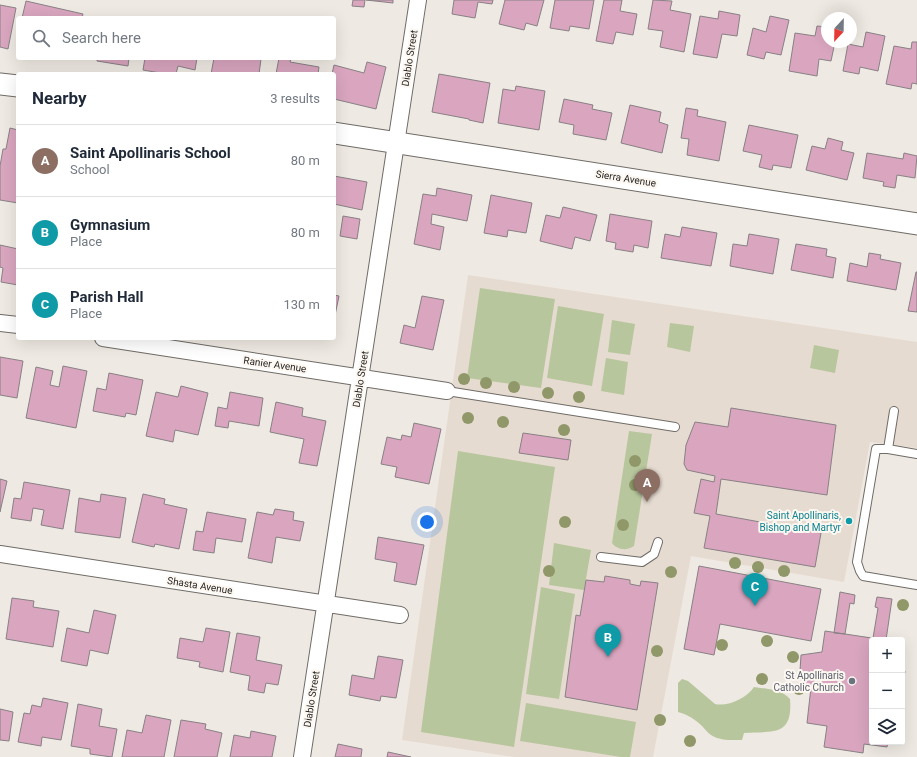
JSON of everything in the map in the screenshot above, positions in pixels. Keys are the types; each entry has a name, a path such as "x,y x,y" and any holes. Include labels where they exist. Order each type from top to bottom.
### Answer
{"street":[{"name":"Diablo Street","path":"302,757 418,0"},
{"path":"0,84 16,86"},
{"name":"Sierra Avenue","path":"336,132 917,224"},
{"path":"0,323 16,325"},
{"name":"Ranier Avenue","path":"116,340 360,376 447,391"},
{"name":"Shasta Avenue","path":"0,554 400,615"}],"lane":[{"path":"447,391 675,427"},
{"path":"888,449 894,411"},
{"path":"917,454 888,449 876,449 857,562 863,576 917,585"},
{"path":"601,557 642,562 654,554 658,542"}],"shaded area":[{"path":"468,275 917,342 917,448 870,442 844,582 691,556 653,757 514,757 402,740"}],"green space":[{"path":"480,288 555,299 541,388 467,378"},
{"path":"558,306 604,314 592,386 547,378"},
{"path":"612,320 635,324 630,355 608,352"},
{"path":"670,323 694,326 690,352 667,347"},
{"path":"814,345 839,350 835,373 810,368"},
{"path":"606,358 628,362 624,395 601,391"},
{"path":"629,431 652,434 634,546 628,549 622,549 612,543"},
{"path":"458,451 555,467 514,747 421,732"},
{"path":"554,543 591,550 584,590 549,585"},
{"path":"541,587 575,594 559,699 526,694"},
{"path":"682,679 688,681 715,704 720,705 737,701 747,695 754,687 778,691 790,699 788,720 779,730 744,733 742,740 726,740 715,737 694,719 678,712 678,683"},
{"path":"526,703 636,722 630,757 621,757 520,741"}],"building":[{"path":"353,0 365,0 364,7 352,6"},
{"path":"366,0 393,0 393,3"},
{"path":"454,0 493,0 492,4 478,2 475,18 452,14"},
{"path":"505,0 544,0 537,26 526,23 524,30 499,24"},
{"path":"555,0 594,0 589,29 570,26 569,31 550,28"},
{"path":"604,0 622,0 620,11 637,14 633,35 616,32 613,44 596,41"},
{"path":"653,0 672,1 670,10 691,14 684,52 660,47 663,31 648,29"},
{"path":"26,1 83,14 82,16 22,16"},
{"path":"0,5 16,8 8,49 0,47"},
{"path":"719,11 740,15 737,36 722,34 717,58 693,54 700,16 718,19"},
{"path":"770,16 789,20 781,55 766,52 764,59 747,55 753,28 766,32"},
{"path":"817,26 821,26 821,48 834,48 831,61 819,59 817,76 789,71 795,33 815,36"},
{"path":"866,32 885,36 878,71 860,67 859,74 843,71 847,48 857,48 857,46 863,47"},
{"path":"912,42 917,42 917,84 912,83 911,89 886,84 894,46 911,49"},
{"path":"97,60 129,60 128,66"},
{"path":"145,60 197,60 195,70 178,66 176,72 154,72 143,70"},
{"path":"214,60 261,60 259,72 211,72"},
{"path":"279,60 290,60 290,62 319,67 318,72 276,72"},
{"path":"367,62 386,67 376,109 336,99 336,72 332,72 334,65 364,73"},
{"path":"439,74 490,83 483,123 432,112"},
{"path":"516,86 545,91 539,130 498,123 503,89 515,91"},
{"path":"564,99 593,105 592,109 612,113 606,140 573,134 574,125 559,122"},
{"path":"630,105 661,112 659,122 668,125 662,153 621,143"},
{"path":"686,108 698,110 697,116 726,122 719,161 687,155 689,139 681,138"},
{"path":"749,125 798,135 791,168 773,165 772,170 759,167 762,155 743,151"},
{"path":"10,128 16,130 16,203 0,200 0,166 3,149 6,149"},
{"path":"828,138 843,142 841,150 854,153 847,180 806,170 812,146 825,149"},
{"path":"867,153 903,159 904,153 917,156 915,178 897,175 895,188 883,186 884,182 863,178"},
{"path":"336,176 367,182 362,210 336,204"},
{"path":"437,188 472,195 467,221 432,214 431,224 444,227 440,250 414,244 423,194 436,196"},
{"path":"491,195 532,203 526,233 508,230 507,237 484,233"},
{"path":"563,207 597,215 590,241 575,237 572,249 540,241 546,215 560,218"},
{"path":"610,214 652,221 648,248 634,245 633,252 615,249 616,243 606,241"},
{"path":"343,216 360,219 357,239 340,236"},
{"path":"682,227 717,233 711,266 661,258 665,234 680,237"},
{"path":"749,234 779,239 773,274 730,266 733,244 747,246"},
{"path":"796,244 827,249 826,256 836,258 833,278 791,270"},
{"path":"0,245 16,249 16,285 1,282 3,268 0,267"},
{"path":"869,253 881,255 880,259 901,263 896,290 847,281 850,263 867,267"},
{"path":"917,272 917,312 908,311"},
{"path":"336,295 339,296 336,310"},
{"path":"422,296 444,300 433,350 400,343 404,325 415,328"},
{"path":"0,357 23,361 17,398 0,395"},
{"path":"63,366 87,371 76,428 26,418 36,367 53,371 50,385 59,387"},
{"path":"109,373 143,380 136,415 126,413 125,417 93,411 97,388 106,390"},
{"path":"181,386 208,393 198,435 175,430 173,442 146,436 156,392 178,397"},
{"path":"230,392 263,398 259,426 229,421 228,428 215,426 218,407 227,409"},
{"path":"276,402 303,408 302,416 326,421 317,466 299,463 304,439 270,432"},
{"path":"731,408 836,425 827,495 721,479 716,514 821,533 815,567 704,548 710,516 694,513 701,479 714,482 715,476 687,470 684,464 686,445 695,422 728,427"},
{"path":"414,423 441,429 429,484 395,477 397,467 381,464 387,437 401,440 402,435 411,437"},
{"path":"523,433 571,440 568,460 519,453"},
{"path":"0,479 7,481 0,512"},
{"path":"24,482 70,490 63,529 41,525 44,510 33,508 31,521 11,518 14,498 21,499"},
{"path":"101,494 126,498 120,538 75,532 79,498 100,502"},
{"path":"143,494 165,499 164,504 187,509 179,549 155,544 154,547 132,542"},
{"path":"275,509 294,512 293,520 304,522 300,541 276,537 272,563 248,558 257,512 273,515"},
{"path":"207,512 246,519 242,542 216,538 214,553 193,550 196,531 203,532"},
{"path":"378,537 424,545 416,585 394,581 397,563 375,559"},
{"path":"699,566 821,589 811,641 720,624 714,655 684,649"},
{"path":"605,576 630,580 630,584 640,586 641,581 658,583 637,710 565,697 576,615 580,616 586,580 604,582"},
{"path":"840,592 855,595 854,604 850,603 845,634 834,633"},
{"path":"877,597 892,599 886,637 873,637 878,608 875,607"},
{"path":"12,598 34,601 33,607 59,611 53,647 6,639"},
{"path":"94,610 116,615 108,654 90,650 87,666 61,661 67,628 89,633"},
{"path":"206,628 230,632 223,672 199,667 200,662 177,658 180,638 203,642"},
{"path":"825,631 869,638 869,745 864,744 863,753 824,747 827,726 807,723 811,687 802,686 804,672 800,671 801,655 822,652"},
{"path":"237,633 260,637 256,660 282,665 278,685 266,683 264,693 248,690 250,676 230,672"},
{"path":"378,656 403,660 396,698 381,696 380,701 349,695 352,675 374,679"},
{"path":"43,698 68,703 61,740 42,737 41,746 18,742 24,713 30,714 32,705 41,707"},
{"path":"78,704 102,709 99,726 117,729 112,757 90,754 90,749 71,746"},
{"path":"0,709 13,712 9,741 0,740"},
{"path":"146,715 171,720 164,757 122,757 127,730 142,733"},
{"path":"181,720 206,724 205,729 222,733 217,757 174,757"},
{"path":"251,731 276,736 272,757 230,757 234,735 250,738"},
{"path":"338,744 362,749 361,757 335,757"},
{"path":"872,745 887,745 887,747"},
{"path":"388,752 411,757 387,757"}],"place":[{"name":"Saint Apollinaris School","path":"647,502"},
{"name":"Saint Apollinaris, Bishop and Martyr","path":"849,521"},
{"name":"Parish Hall","path":"755,606"},
{"name":"Gymnasium","path":"608,657"},
{"name":"St Apollinaris Catholic Church","path":"852,681"}]}
